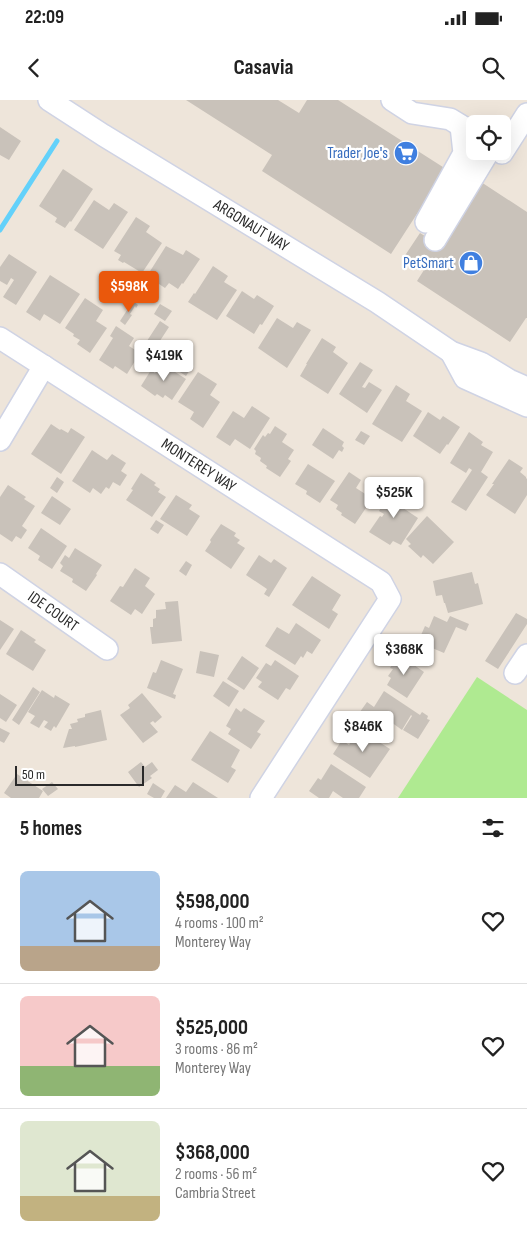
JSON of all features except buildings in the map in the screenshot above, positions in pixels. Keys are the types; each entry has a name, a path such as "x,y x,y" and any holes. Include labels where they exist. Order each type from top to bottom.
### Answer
{"street":[{"name":"ARGONAUT WAY","path":"48,100 377,302 450,352 481,363 509,380 527,388"},
{"path":"392,100 412,113 450,119 466,129"},
{"path":"511,138 527,114"},
{"path":"466,141 464,152 430,231 482,160"},
{"name":"MONTEREY WAY","path":"0,338 381,582 390,599 261,798"},
{"name":"ARGONAUT WAY","path":"450,352 465,378 527,406"},
{"path":"0,440 44,366"},
{"name":"IDE COURT","path":"0,574 107,649"},
{"path":"515,673 527,655"}],"green space":[{"path":"477,677 527,710 527,798 398,798"}],"waterway":[{"path":"0,230 57,141"}],"place":[{"name":"Trader Joe's","path":"406,153"},
{"name":"PetSmart","path":"471,263"}]}
